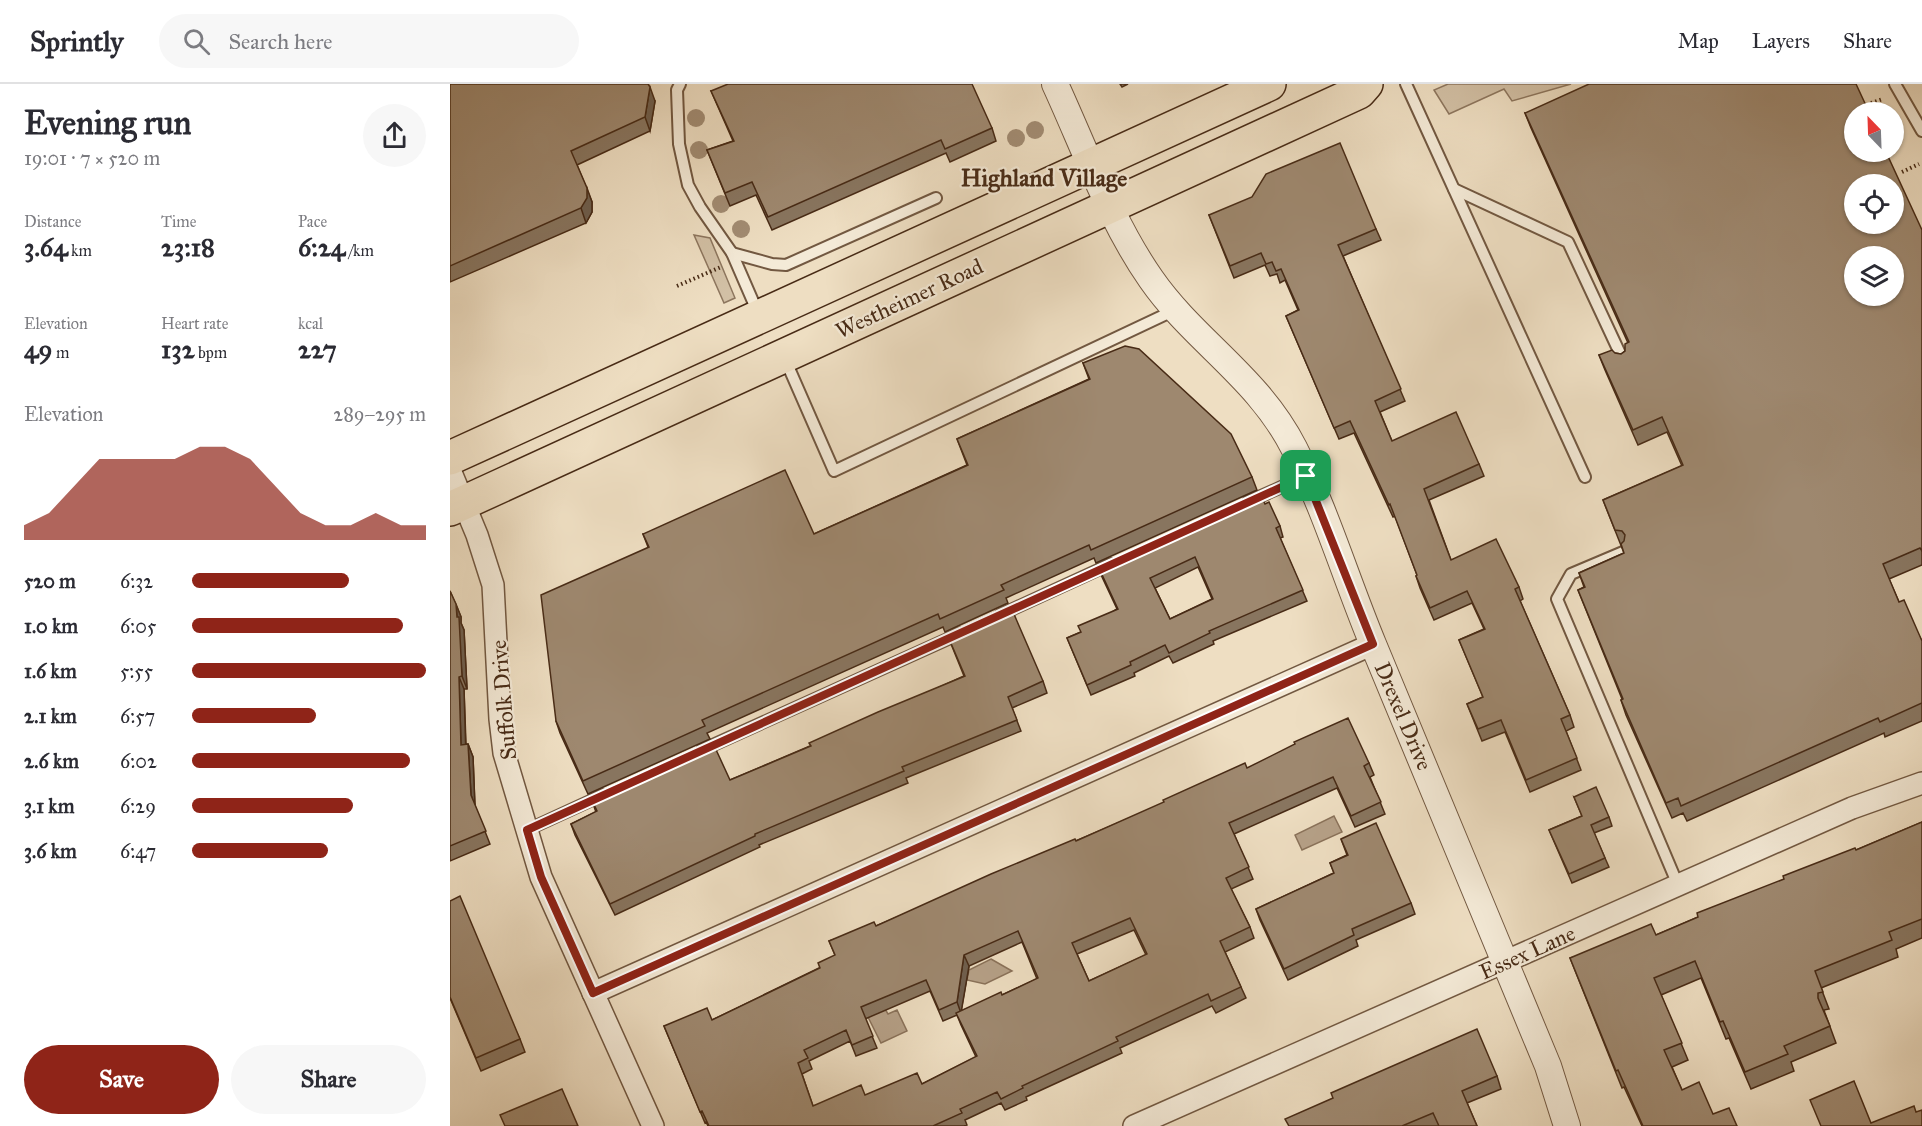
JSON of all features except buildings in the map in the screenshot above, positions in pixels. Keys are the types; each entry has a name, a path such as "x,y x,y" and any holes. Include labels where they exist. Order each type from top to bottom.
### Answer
{"main road":[{"name":"Westheimer Road","path":"450,458 1269,84"},
{"name":"Westheimer Road","path":"457,505 1359,92 1366,84"}],"street":[{"name":"Drexel Drive","path":"1055,84 1126,240 1152,281 1250,383 1285,432 1306,476 1548,1066 1567,1126"},
{"name":"Suffolk Drive","path":"450,470 457,505 477,535 493,585 504,753 541,877 653,1126"},
{"path":"593,993 1373,644"},
{"name":"Essex Lane","path":"1134,1126 1852,808 1922,783"}],"lane":[{"path":"680,84 677,90 679,144 688,186 733,257 760,317"},
{"path":"1406,84 1585,477"},
{"path":"1895,84 1922,131"},
{"path":"1454,189 1568,242 1624,362"},
{"path":"733,257 786,266 936,198"},
{"path":"783,356 834,471 1177,309"},
{"path":"1241,505 1306,476"},
{"path":"1623,552 1571,574 1557,599 1678,885"},
{"path":"992,618 1122,559"},
{"path":"689,756 970,628"},
{"path":"527,830 614,791"}],"path":[{"path":"1876,102 1883,99"},
{"path":"1902,172 1919,164"},
{"path":"677,286 733,257"}],"shaded area":[{"path":"1448,84 1571,84 1512,101 1504,89 1449,114 1434,90"},
{"path":"694,235 710,238 735,298 724,303"},
{"path":"1334,816 1342,832 1302,850 1295,835"},
{"path":"991,959 1012,971 985,984 967,980 969,970"},
{"path":"885,1009 888,1014 897,1010 907,1031 881,1043 868,1017"}],"district":[{"name":"Highland Village","path":"1044,178"}],"route":[{"path":"1306,476 1373,644 593,993 541,877 527,830 1306,476"}]}
